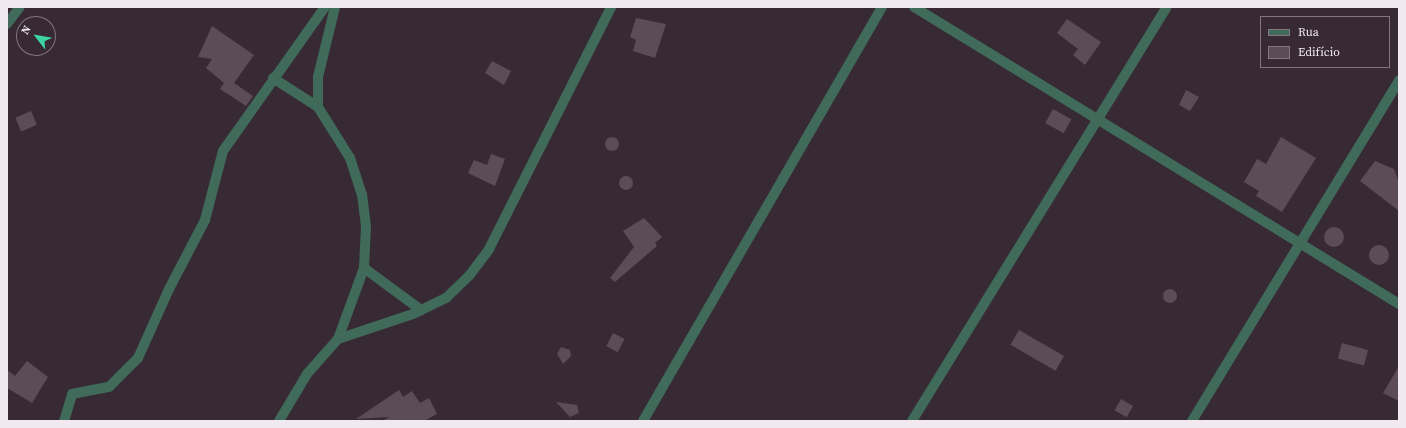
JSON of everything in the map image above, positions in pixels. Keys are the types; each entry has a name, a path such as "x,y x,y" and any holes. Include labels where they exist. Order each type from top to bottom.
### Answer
{"street":[{"path":"7,24 20,7"},
{"path":"64,421 72,394 109,387 138,358 169,289 205,220 223,151 273,78 325,7"},
{"path":"318,107 318,77 335,7"},
{"path":"338,339 421,310 446,298 469,276 489,249 611,7"},
{"path":"643,421 882,7"},
{"path":"914,7 1298,244 1399,304"},
{"path":"912,421 1167,7"},
{"path":"273,78 318,107 350,158 362,194 364,268 338,339 307,374 279,421"},
{"path":"1192,421 1298,244 1399,80"},
{"path":"364,268 421,310"}],"building":[{"path":"636,18 666,24 655,58 633,51 636,40 630,37"},
{"path":"1067,19 1101,42 1085,65 1073,55 1078,49 1057,33"},
{"path":"212,26 254,55 234,83 253,96 246,106 220,89 224,83 206,68 212,59 198,57"},
{"path":"492,61 511,71 504,85 485,73"},
{"path":"1186,90 1199,97 1190,111 1179,105"},
{"path":"1053,109 1071,119 1064,133 1045,123"},
{"path":"31,111 37,125 21,131 15,118"},
{"path":"609,137 615,137 619,141 619,147 615,151 609,151 605,147 605,141"},
{"path":"1281,137 1316,158 1282,212 1256,196 1259,191 1244,182 1257,159 1266,164"},
{"path":"491,154 505,159 495,186 468,173 474,160 487,165"},
{"path":"1375,161 1394,169 1399,183 1399,211 1360,181"},
{"path":"626,176 631,178 633,183 631,188 626,190 621,188 619,183 621,178"},
{"path":"644,218 662,237 655,243 657,246 615,282 610,278 634,247 623,231"},
{"path":"1334,227 1341,230 1344,237 1341,244 1334,247 1327,244 1324,237 1327,230"},
{"path":"1379,245 1386,248 1389,255 1386,262 1379,265 1372,262 1369,255 1372,248"},
{"path":"1167,289 1173,289 1177,293 1177,299 1173,303 1167,303 1163,299 1163,293"},
{"path":"1019,330 1064,356 1056,371 1010,345"},
{"path":"613,333 625,339 618,352 606,346"},
{"path":"1342,343 1368,350 1364,365 1338,358"},
{"path":"561,347 570,350 571,356 563,364 557,354"},
{"path":"27,361 48,377 32,403 7,388 7,370 15,376"},
{"path":"1399,366 1399,401 1383,393"},
{"path":"399,390 403,397 412,391 420,403 429,398 437,414 424,421 382,421 389,417 356,419"},
{"path":"1121,399 1133,406 1127,417 1114,410"},
{"path":"556,402 577,405 579,413 570,417"}]}
